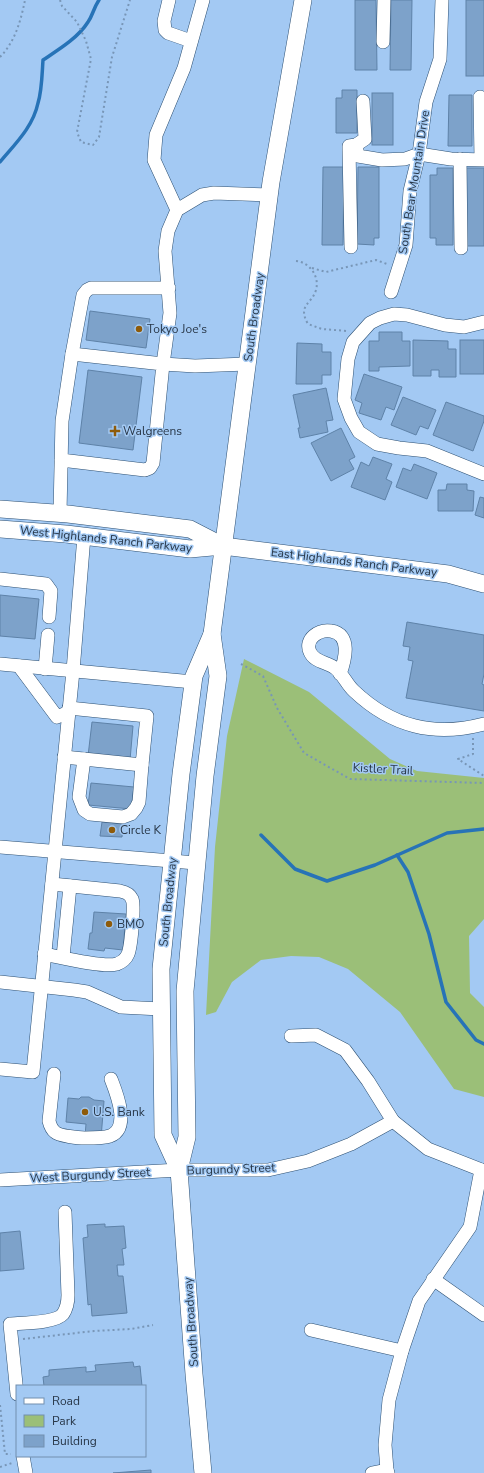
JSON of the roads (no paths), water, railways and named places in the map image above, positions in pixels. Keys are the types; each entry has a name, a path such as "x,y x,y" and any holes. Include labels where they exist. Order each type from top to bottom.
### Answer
{"main road":[{"name":"South Broadway","path":"203,1473 179,1170 187,1137 185,991 205,776 218,676 212,634 270,194 303,0"},
{"name":"West Highlands Ranch Parkway","path":"0,509 60,513 190,529 223,546"},
{"name":"West Highlands Ranch Parkway","path":"0,530 84,536 190,549 223,546"},
{"name":"East Highlands Ranch Parkway","path":"223,546 448,574 484,584"},
{"name":"South Broadway","path":"179,1170 163,1135 161,969 181,774 193,682 194,676 212,634"}],"street":[{"path":"169,0 164,21 165,30 168,33 191,41"},
{"path":"177,210 154,160 156,135 184,68 203,0"},
{"path":"383,42 384,0"},
{"name":"South Bear Mountain Drive","path":"391,292 406,245 410,191 419,154 426,102 440,59 442,0"},
{"path":"356,145 358,156 382,160 405,159 419,154 451,159 482,160 480,97"},
{"path":"351,247 356,145 363,101"},
{"path":"460,159 462,248"},
{"path":"61,460 145,470 150,468 153,463 163,364 170,314 165,251 168,231 177,210 202,195 214,193 270,194"},
{"path":"60,513 62,421 83,295 86,290 91,288 169,288"},
{"path":"484,322 464,327 445,325 407,315 394,314 370,323 353,342 348,358 344,399 350,418 359,432 377,444 399,448 427,450 484,474"},
{"path":"72,354 195,366 247,364"},
{"path":"0,1069 32,1072 73,671 84,536"},
{"path":"0,579 46,584 51,591 50,617"},
{"path":"45,668 48,635"},
{"path":"0,664 193,682"},
{"path":"19,666 56,717 69,710 147,716 139,802 131,814 124,817 90,814 84,810 79,797 84,759"},
{"path":"340,674 353,690 384,715 405,723 430,729 450,730 478,726"},
{"path":"64,756 142,765"},
{"path":"0,847 196,863"},
{"path":"44,954 106,964 117,964 124,961 128,955 130,947 133,901 127,893 120,890 52,884"},
{"path":"63,957 70,886"},
{"path":"0,982 87,992 121,1007 161,1009"},
{"path":"291,1036 316,1035 345,1050 368,1081 393,1121 428,1149 482,1170 470,1227 419,1301 402,1351 389,1400 385,1445 387,1471 372,1473"},
{"path":"54,1074 50,1127 60,1135 83,1138 110,1136 116,1132 120,1125 121,1108 111,1079"},
{"name":"Burgundy Street","path":"179,1170 268,1170 308,1161 351,1144 393,1121"},
{"name":"West Burgundy Street","path":"0,1180 179,1170"},
{"path":"16,1385 11,1340 5,1324 52,1320 62,1315 67,1306 68,1295 65,1212"},
{"path":"433,1279 484,1315"},
{"path":"311,1330 402,1351"},
{"path":"18,1457 26,1473"}],"waterway":[{"path":"0,162 23,135 36,112 42,82 43,60 67,43 84,28 99,0"},
{"path":"261,835 295,869 327,881 375,865 447,833 484,829"},
{"path":"397,855 408,872 429,934 446,1002 476,1040 484,1044"}],"place":[{"name":"Tokyo Joe's","path":"139,329"},
{"name":"Walgreens","path":"115,431"},
{"name":"Circle K","path":"112,830"},
{"name":"BMO","path":"109,924"},
{"name":"U.S. Bank","path":"85,1112"}]}
